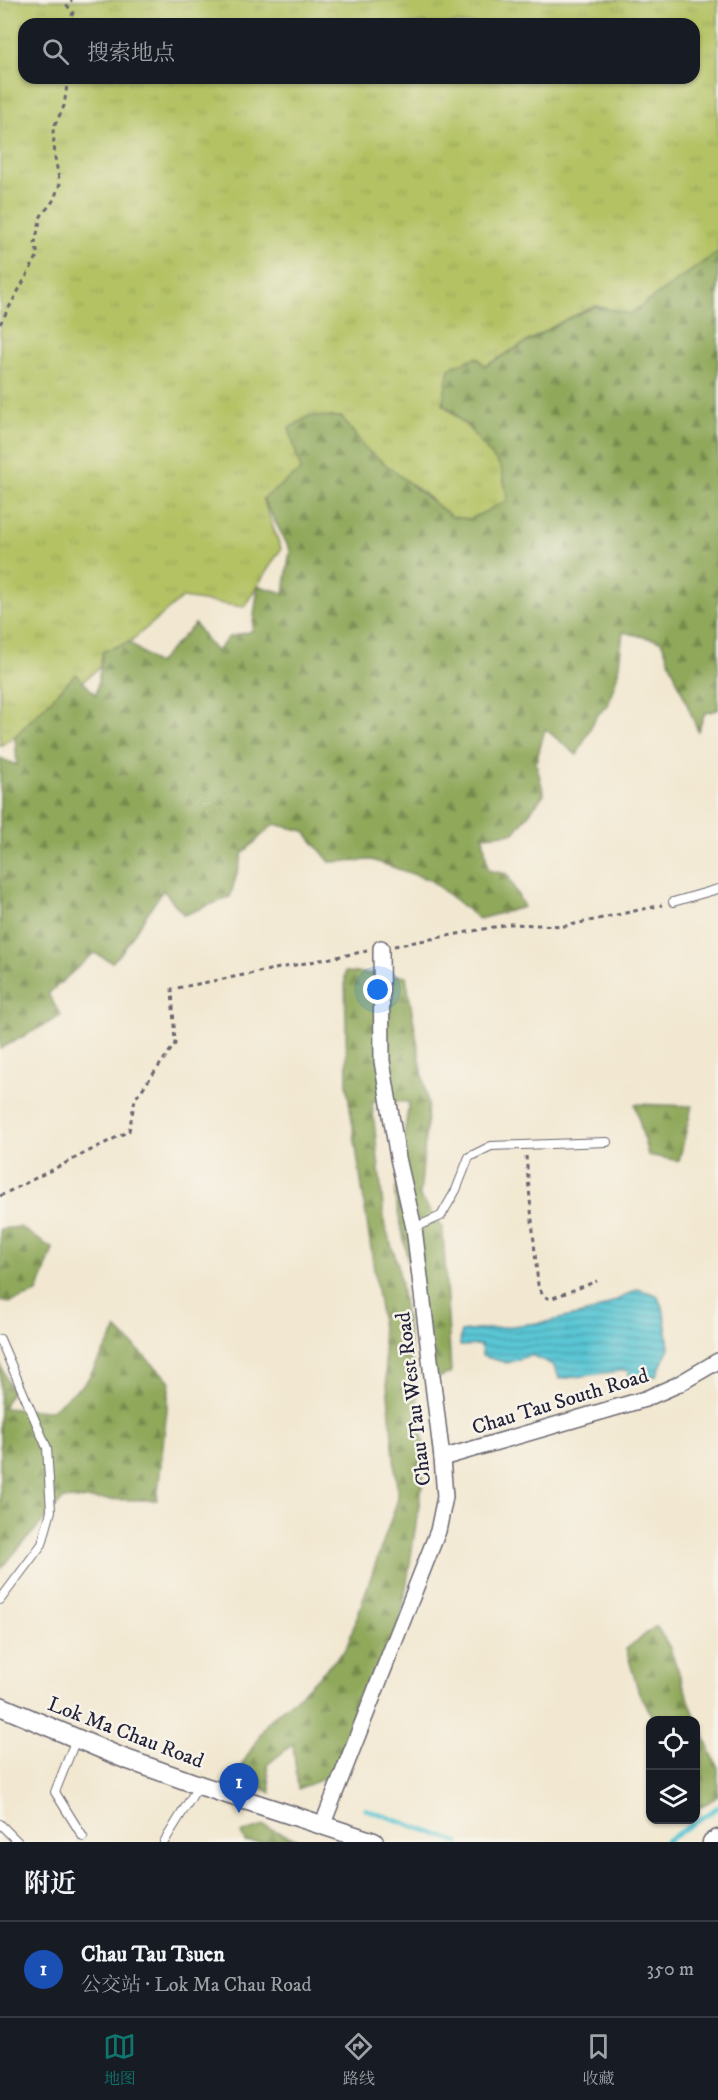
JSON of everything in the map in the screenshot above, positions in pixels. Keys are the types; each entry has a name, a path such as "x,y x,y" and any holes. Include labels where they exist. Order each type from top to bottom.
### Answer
{"street":[{"name":"Chau Tau West Road","path":"322,1826 438,1531 445,1497 414,1228 398,1158 382,1061 381,948"},
{"name":"Chau Tau South Road","path":"442,1458 645,1399 677,1385 718,1361"},
{"name":"Lok Ma Chau Road","path":"0,1706 76,1739 199,1785 374,1842"},
{"path":"712,1842 718,1839"}],"lane":[{"path":"673,902 718,888"},
{"path":"414,1228 441,1216 456,1190 469,1157 491,1146 607,1142"},
{"path":"0,1339 47,1448 51,1511 42,1544 0,1600"},
{"path":"76,1739 55,1792 83,1837"},
{"path":"164,1842 199,1785"},
{"path":"0,1824 18,1842"}],"path":[{"path":"71,18 73,14 67,5 72,0"},
{"path":"0,324 38,255 35,243 42,216 53,201 60,184 53,129 63,106 67,84"},
{"path":"0,1196 129,1131 135,1099 175,1044 172,989 510,924 566,926 673,902"},
{"path":"525,1145 538,1285 543,1296 550,1299 597,1281"}],"green space":[{"path":"0,0 718,0 718,252 630,314 596,306 565,320 485,366 443,404 500,458 508,500 476,524 452,517 412,484 263,499 281,549 244,607 182,598 30,726 0,746"},
{"path":"718,252 718,710 705,713 698,731 661,641 623,632 618,673 608,704 596,717 577,755 545,729 536,763 544,794 514,833 483,836 488,870 507,874 524,907 479,919 430,880 372,860 330,862 304,831 274,824 243,853 230,897 184,915 163,890 121,953 112,962 94,953 48,994 61,1016 0,1049 0,758 17,765 15,736 76,674 96,695 103,651 129,642 157,664 195,624 216,652 229,637 252,631 258,586 284,593 290,550 263,499 301,470 289,428 309,416 342,417 365,448 452,517 471,519 508,500 501,467 468,427 443,403 449,368 477,357 485,366 565,320 596,306 630,314"},
{"path":"345,972 406,976 428,1106 420,1197 443,1229 451,1373 432,1380 395,1196 409,1102 372,1101 385,1226 398,1265 426,1460 400,1627 352,1726 331,1776 298,1789 293,1744 267,1765 271,1793 237,1773 269,1720 302,1693 346,1649 398,1499 380,1310 347,1087"},
{"path":"635,1104 692,1106 679,1161 648,1155"},
{"path":"20,1227 53,1249 37,1293 9,1303 0,1301 0,1229"},
{"path":"117,1329 170,1381 157,1500 63,1499 0,1569 0,1364 12,1390 3,1408 50,1411 86,1382"},
{"path":"656,1626 669,1646 695,1716 653,1716 639,1693 626,1649"},
{"path":"700,1728 718,1768 718,1796 700,1807"},
{"path":"264,1826 303,1842 245,1842 241,1833"}],"water":[{"path":"638,1289 657,1295 664,1312 669,1348 656,1376 631,1378 627,1370 560,1379 553,1365 531,1355 507,1363 482,1356 481,1345 460,1346 461,1332 546,1322 595,1311"}],"waterway":[{"path":"665,1842 718,1807"},
{"path":"365,1809 458,1842"}],"place":[{"name":"Chau Tau Tsuen","path":"239,1813"}]}
